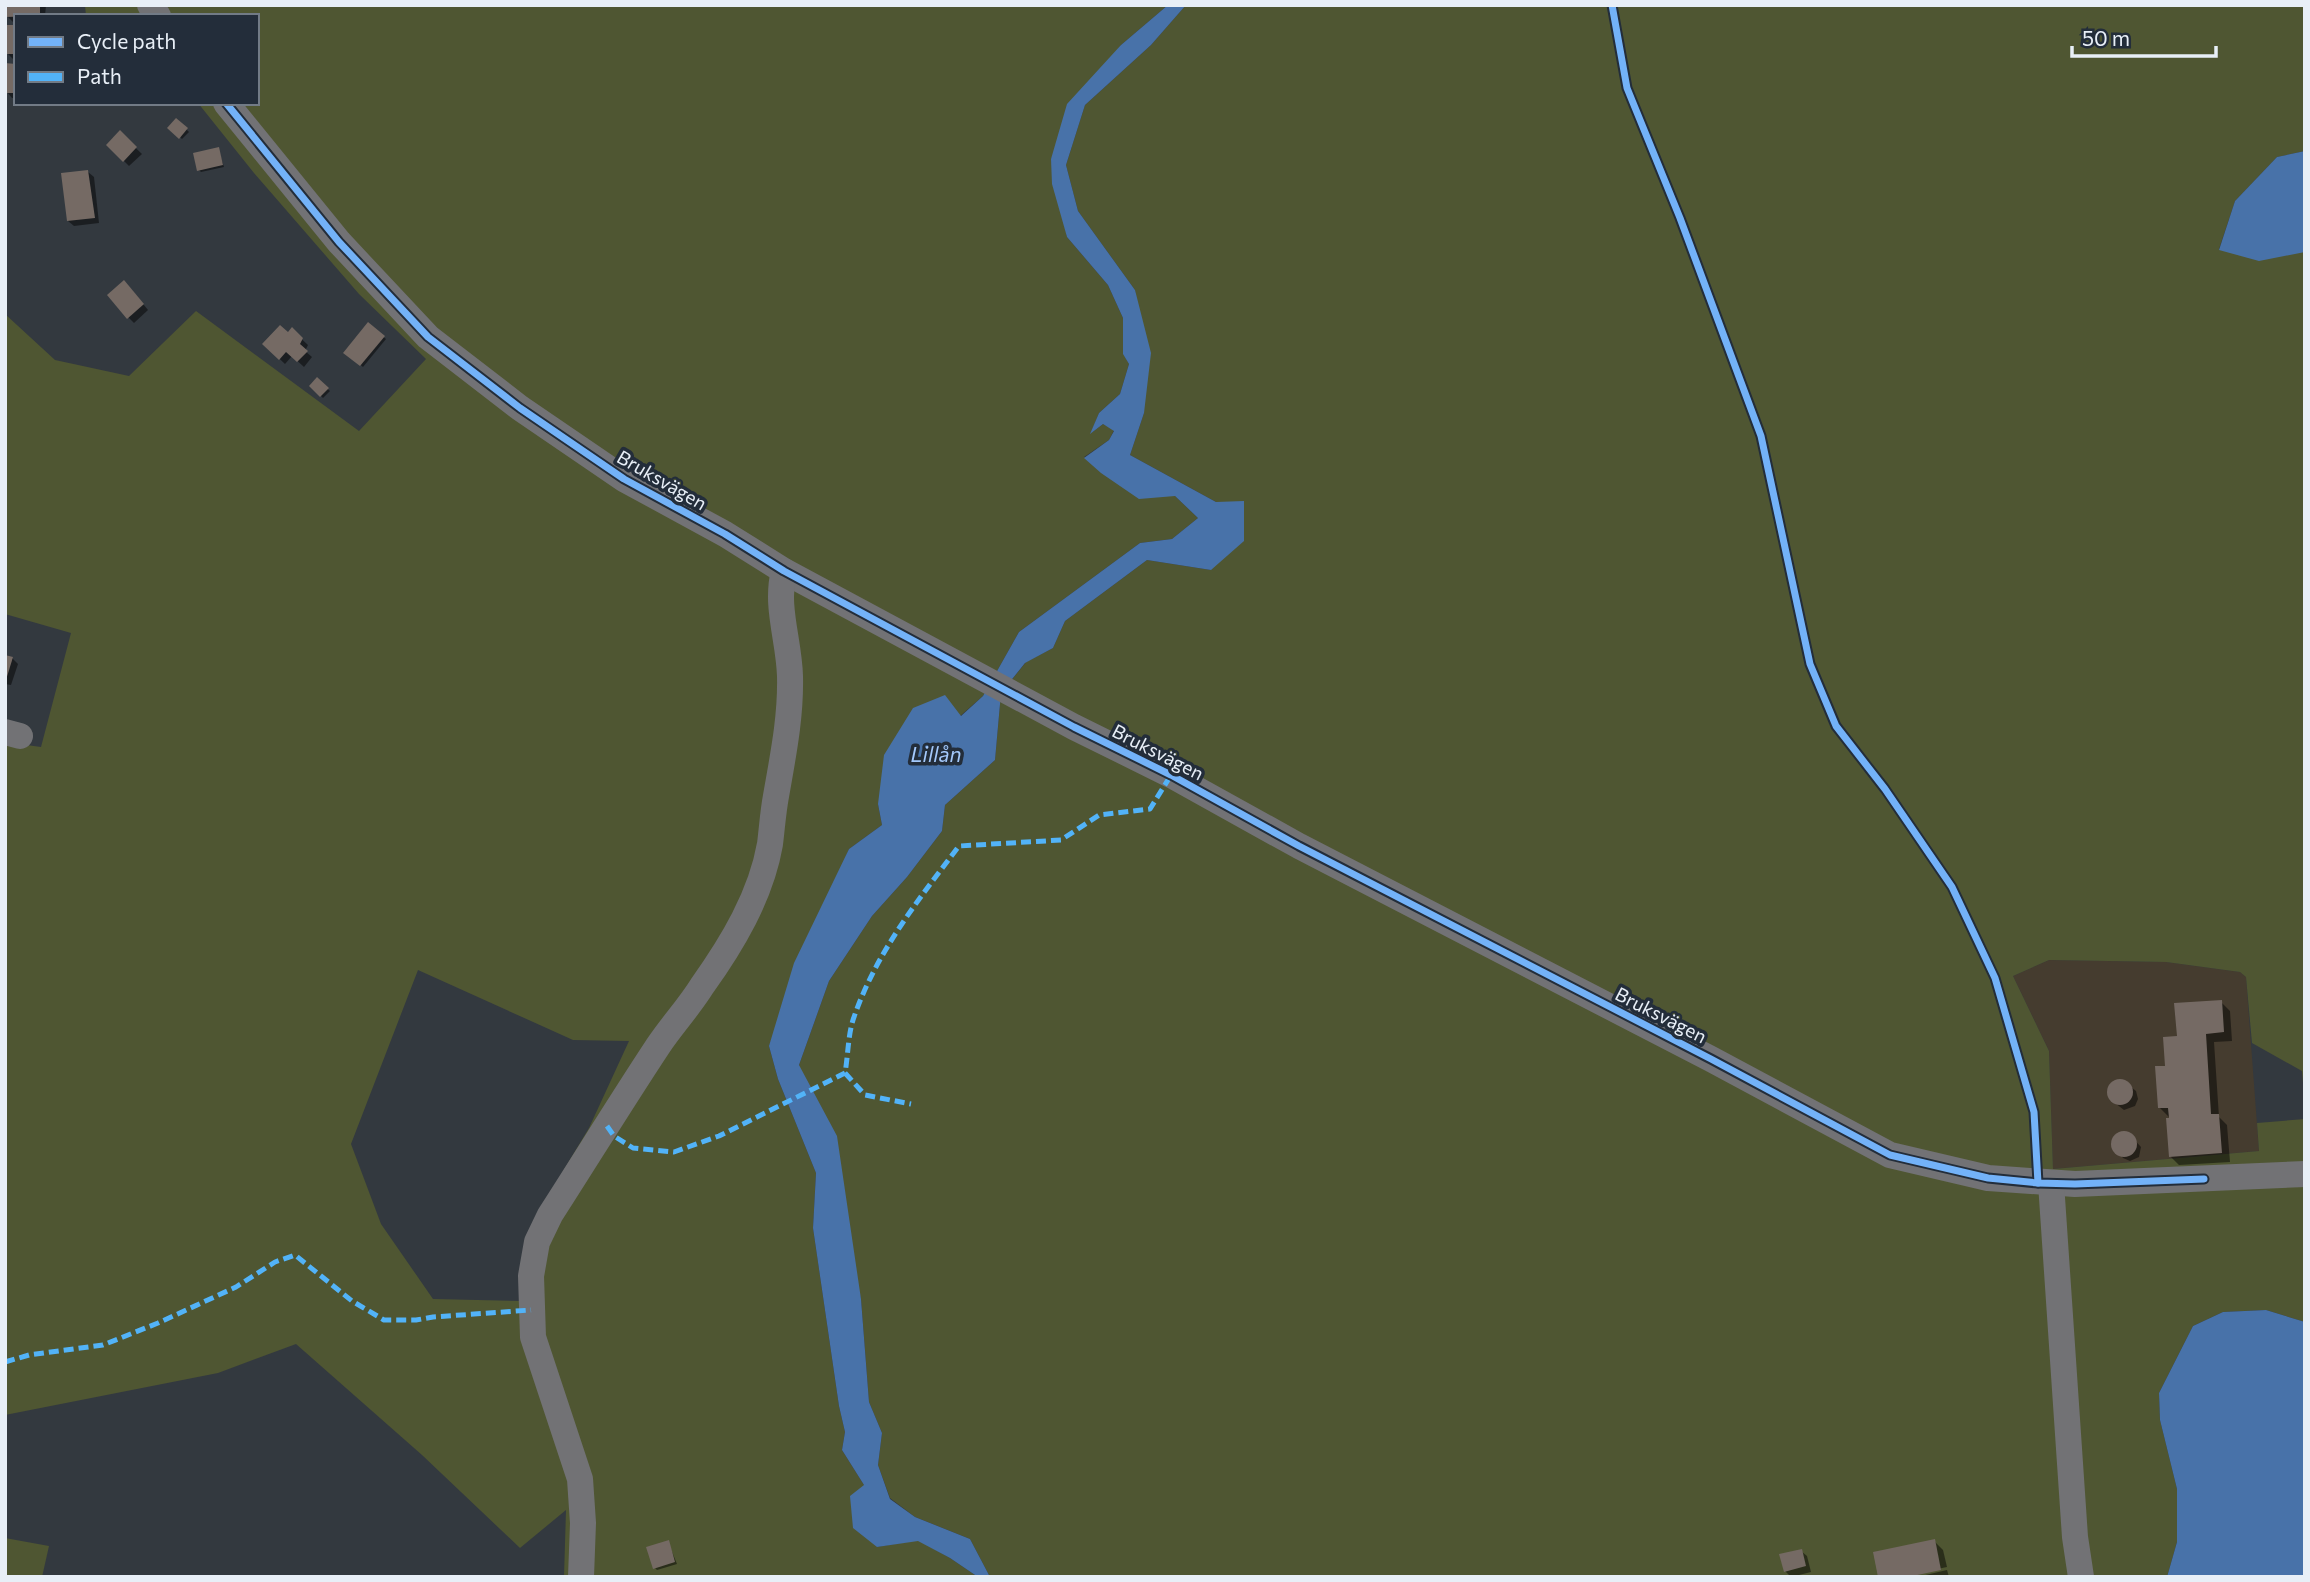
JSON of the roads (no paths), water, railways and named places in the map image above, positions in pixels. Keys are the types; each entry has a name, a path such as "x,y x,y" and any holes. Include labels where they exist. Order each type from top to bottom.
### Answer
{"street":[{"name":"Bruksvägen","path":"228,105 339,242 428,337 520,408 624,479 725,534 784,571 1074,727 1171,775 1298,846 1891,1155 1988,1178 2051,1183 2305,1174"},
{"path":"581,1577 583,1522 580,1479 533,1337 531,1276 537,1242 550,1215 660,1043 702,987 737,930 754,896 769,846 786,742 790,677 780,603 784,571"},
{"path":"2051,1183 2075,1537 2081,1577"}],"water":[{"name":"Lillån","path":"1168,5 1186,5 1151,45 1085,105 1066,165 1078,211 1135,290 1151,353 1144,413 1130,455 1216,502 1244,501 1244,541 1211,570 1147,560 1065,621 1053,648 1025,663 1001,693 995,760 945,805 942,831 907,877 872,916 829,981 799,1065 837,1136 861,1299 869,1402 882,1433 878,1465 890,1499 915,1517 970,1539 990,1577 978,1577 918,1541 877,1547 853,1528 850,1496 864,1485 842,1450 845,1432 813,1228 816,1173 778,1079 769,1046 794,963 849,849 882,825 878,804 884,755 913,708 945,695 961,716 983,696 1019,632 1140,543 1172,539 1198,518 1175,496 1139,499 1084,458 1109,440 1114,431 1103,424 1090,434 1099,413 1120,394 1129,364 1123,354 1123,318 1108,285 1067,237 1052,184 1051,159 1067,104 1121,45"},
{"path":"2305,151 2305,252 2259,261 2219,250 2235,201 2277,157"},
{"path":"2266,1310 2305,1322 2305,1577 2167,1577 2177,1542 2177,1489 2160,1420 2159,1393 2193,1326 2223,1312"}]}
